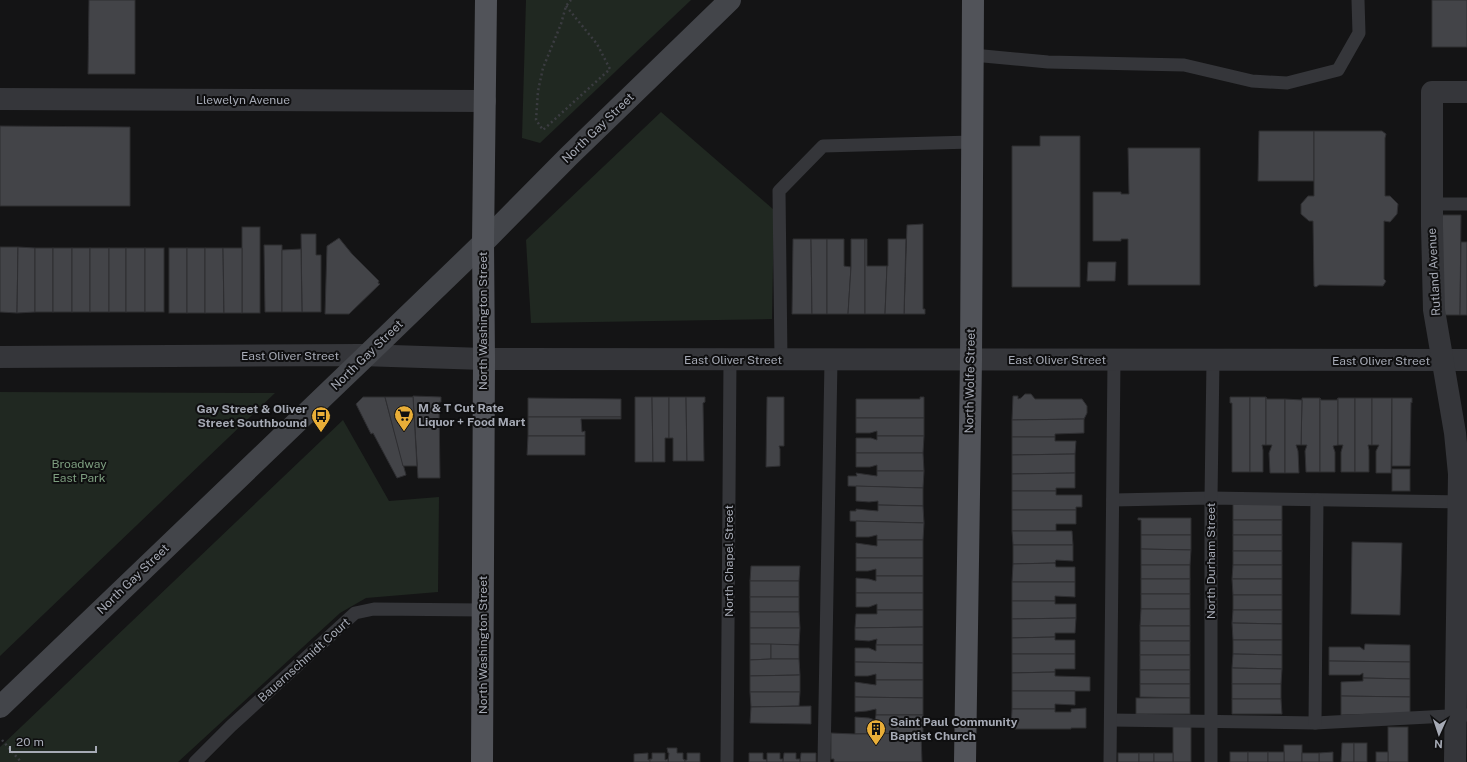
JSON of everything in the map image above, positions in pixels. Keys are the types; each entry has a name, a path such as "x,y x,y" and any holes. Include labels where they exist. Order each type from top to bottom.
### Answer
{"main road":[{"name":"North Washington Street","path":"482,762 484,359 483,243 486,0"},
{"name":"North Gay Street","path":"0,707 483,243 569,156 730,0"},
{"name":"North Wolfe Street","path":"965,762 971,360 973,0"}],"street":[{"name":"Rutland Avenue","path":"1455,762 1461,715 1463,502 1455,433 1434,310 1432,92 1467,92"},
{"name":"Llewelyn Avenue","path":"0,99 485,101"},
{"name":"East Oliver Street","path":"0,357 367,355 484,359 1213,361 1467,360"}],"lane":[{"path":"973,55 1048,62 1184,65 1252,81 1287,82 1338,70 1359,33 1358,0"},
{"path":"781,360 779,191 823,146 972,142"},
{"path":"1432,204 1467,204"},
{"name":"North Chapel Street","path":"727,762 730,360"},
{"path":"824,762 831,360"},
{"path":"1110,762 1114,360"},
{"name":"North Durham Street","path":"1211,762 1211,498 1213,361"},
{"path":"1113,500 1211,498 1463,502"},
{"path":"1316,723 1317,500"},
{"name":"Bauernschmidt Court","path":"195,762 231,726 355,613 374,609 483,610"},
{"path":"1111,720 1316,723 1461,715"}],"path":[{"path":"566,6 597,44 610,68 543,130 536,120 538,91 543,68 561,24 566,6 571,0"},
{"path":"2,740 21,762"}],"green space":[{"path":"526,0 691,0 540,143 522,138"},
{"path":"661,112 774,210 772,319 531,323 526,240"},
{"name":"Broadway East Park","path":"0,392 275,393 0,656"},
{"path":"343,420 389,501 439,497 438,592 366,598 340,613 178,762 0,762 0,747"}],"building":[{"path":"89,0 135,0 135,74 88,74"},
{"path":"1432,0 1467,0 1467,47 1432,47"},
{"path":"0,126 130,127 130,206 0,206"},
{"path":"1259,131 1314,131 1314,181 1258,181"},
{"path":"1314,131 1382,131 1386,134 1385,196 1390,196 1398,204 1397,214 1390,222 1384,221 1384,279 1386,281 1383,286 1314,286 1313,221 1309,221 1301,214 1301,204 1308,196 1314,196"},
{"path":"1040,136 1080,136 1080,287 1012,287 1012,146 1040,146"},
{"path":"1128,148 1200,148 1200,285 1128,285 1128,239 1121,239 1121,241 1093,241 1093,192 1121,192 1121,194 1129,194"},
{"path":"1441,215 1461,215 1460,315 1439,315"},
{"path":"923,224 923,309 925,309 925,314 904,314 907,225"},
{"path":"242,227 260,227 260,313 242,313"},
{"path":"301,234 316,234 316,255 321,255 321,312 302,312"},
{"path":"339,238 352,254 379,281 378,283 380,284 349,314 325,314 327,246"},
{"path":"793,239 811,239 812,314 792,314"},
{"path":"811,239 827,239 827,314 812,314"},
{"path":"827,239 844,239 844,266 851,267 848,314 827,314"},
{"path":"851,239 865,239 865,314 848,314"},
{"path":"865,239 867,239 867,266 887,266 885,314 865,314"},
{"path":"888,239 906,239 904,314 885,314"},
{"path":"1461,242 1467,242 1467,315 1460,315"},
{"path":"264,245 282,245 282,312 265,312"},
{"path":"0,247 18,247 17,313 0,312"},
{"path":"18,247 35,248 35,312 17,313"},
{"path":"35,248 53,248 53,312 35,312"},
{"path":"53,248 72,248 72,312 53,312"},
{"path":"72,248 90,248 90,312 72,312"},
{"path":"90,248 109,248 109,312 90,312"},
{"path":"109,248 126,248 126,312 109,312"},
{"path":"126,248 145,248 145,312 126,312"},
{"path":"145,248 164,248 164,312 145,312"},
{"path":"169,248 187,248 187,313 169,313"},
{"path":"187,248 205,248 205,313 187,313"},
{"path":"205,248 223,248 224,313 205,313"},
{"path":"223,248 242,248 242,313 224,313"},
{"path":"301,249 302,312 282,312 282,250"},
{"path":"1088,262 1116,262 1115,281 1087,281"},
{"path":"1025,394 1031,394 1035,399 1082,399 1087,406 1087,413 1084,419 1012,420 1013,396 1018,396 1018,399"},
{"path":"413,396 441,397 441,402 439,402 440,478 418,478"},
{"path":"363,397 385,397 406,475 397,478 373,433 371,434 356,404"},
{"name":"M & T Cut Rate Liquor + Food Mart","path":"385,397 413,397 417,466 403,466"},
{"path":"635,397 652,397 653,462 635,462"},
{"path":"652,397 669,397 669,438 665,438 665,462 653,462"},
{"path":"669,397 686,397 687,461 673,461 673,438 669,438"},
{"path":"686,397 705,397 705,402 703,403 704,461 687,461"},
{"path":"767,397 784,397 784,446 779,446 780,466 766,467"},
{"path":"920,397 924,397 924,418 856,418 856,399 920,399"},
{"path":"1230,397 1250,397 1250,472 1232,472 1232,403 1230,403"},
{"path":"1250,397 1266,397 1266,445 1262,445 1263,472 1250,472"},
{"path":"1266,397 1267,399 1285,399 1285,473 1270,473 1269,453 1272,445 1266,445"},
{"path":"528,398 621,399 621,417 528,417"},
{"path":"1302,398 1320,398 1320,472 1306,472 1305,451 1307,445 1301,445"},
{"path":"1320,398 1321,400 1337,400 1338,398 1338,445 1333,446 1335,452 1335,472 1320,472"},
{"path":"1338,398 1355,398 1355,472 1341,472 1341,452 1343,445 1338,445"},
{"path":"1355,398 1372,398 1372,445 1368,445 1369,472 1355,472"},
{"path":"1372,398 1392,398 1391,473 1376,473 1376,451 1379,445 1372,445"},
{"path":"1392,398 1412,398 1410,466 1392,466"},
{"path":"1285,399 1302,400 1301,445 1296,445 1298,451 1299,473 1285,473"},
{"path":"528,417 621,417 621,419 581,419 582,432 585,431 585,436 528,436"},
{"path":"856,418 924,418 924,436 877,436 877,431 870,433 856,433"},
{"path":"1084,419 1084,433 1055,434 1055,437 1012,437 1012,420"},
{"path":"528,436 585,436 585,455 527,455"},
{"path":"877,436 924,436 923,453 856,453 856,438 871,438 877,440"},
{"path":"1012,437 1055,437 1055,441 1076,441 1075,454 1012,455"},
{"path":"856,453 923,453 924,471 877,471 877,465 870,467 856,467"},
{"path":"1075,454 1075,473 1012,474 1012,455"},
{"path":"1392,469 1410,469 1410,491 1392,491"},
{"path":"877,471 924,471 923,488 848,486 848,476 857,476 856,473 877,476"},
{"path":"1075,473 1075,488 1056,488 1056,491 1012,491 1012,474"},
{"path":"856,486 923,488 923,506 878,505 878,501 856,501"},
{"path":"1012,491 1056,491 1056,495 1082,495 1082,507 1076,507 1076,510 1012,510"},
{"path":"1233,504 1282,504 1282,520 1233,520"},
{"path":"878,505 923,506 924,523 850,521 850,511 856,511 856,509 878,511"},
{"path":"1012,510 1076,510 1076,524 1056,524 1056,531 1012,531"},
{"path":"1138,518 1191,518 1191,535 1141,535 1141,520 1138,520"},
{"path":"1233,520 1282,520 1282,535 1233,535"},
{"path":"856,521 924,523 923,540 877,540 877,535 869,537 856,537"},
{"path":"1012,531 1072,531 1073,545 1013,545"},
{"path":"1141,535 1191,535 1191,550 1141,549"},
{"path":"1233,535 1282,535 1282,551 1233,551"},
{"path":"877,540 923,540 923,558 856,558 856,543 877,546"},
{"path":"1352,542 1402,543 1400,615 1351,614"},
{"path":"1013,545 1073,545 1073,561 1056,560 1055,563 1013,564"},
{"path":"1141,549 1191,550 1190,565 1141,565"},
{"path":"1233,551 1282,551 1282,565 1233,565"},
{"path":"856,558 923,558 923,576 876,576 876,569 856,571"},
{"path":"1055,563 1056,567 1075,567 1075,582 1012,582 1013,564"},
{"path":"1141,565 1190,565 1190,579 1141,579"},
{"path":"1233,565 1282,565 1282,579 1232,579"},
{"path":"751,566 800,566 799,581 750,581"},
{"path":"876,576 923,576 923,593 856,593 856,578 876,581"},
{"path":"1141,579 1190,579 1190,594 1141,594"},
{"path":"1232,579 1282,579 1282,595 1233,595"},
{"path":"750,581 799,581 799,597 750,597"},
{"path":"1012,582 1075,582 1075,597 1055,596 1055,601 1012,601"},
{"path":"856,593 923,593 923,610 877,610 877,604 869,607 856,607"},
{"path":"1141,594 1190,594 1190,609 1141,609"},
{"path":"1233,595 1282,595 1282,610 1233,610"},
{"path":"750,597 799,597 799,612 750,612"},
{"path":"1012,601 1055,601 1055,604 1076,604 1076,618 1012,619"},
{"path":"1141,609 1190,609 1190,626 1140,626"},
{"path":"877,610 923,610 923,627 855,628 856,614 877,614"},
{"path":"1233,610 1282,610 1282,624 1232,623"},
{"path":"750,612 799,612 800,628 750,628"},
{"path":"1076,618 1075,633 1055,633 1055,637 1012,638 1012,619"},
{"path":"1232,623 1282,624 1282,640 1233,640"},
{"path":"1140,626 1190,626 1190,641 1140,641"},
{"path":"923,627 923,645 876,645 877,639 869,641 855,640 855,628"},
{"path":"750,628 800,628 799,645 750,644"},
{"path":"1055,637 1055,640 1075,640 1075,654 1012,654 1012,638"},
{"path":"1233,640 1282,640 1282,655 1233,654"},
{"path":"1140,641 1190,641 1190,655 1140,655"},
{"path":"750,644 771,644 771,659 750,660"},
{"path":"771,644 799,645 799,659 771,659"},
{"path":"1365,644 1410,645 1410,662 1329,661 1329,647 1360,647 1364,650"},
{"path":"876,645 923,645 923,663 855,662 855,648 869,648 876,651"},
{"path":"1012,654 1075,654 1075,669 1055,669 1055,672 1012,673"},
{"path":"1233,654 1282,655 1282,669 1232,668"},
{"path":"1140,655 1190,655 1190,670 1140,670"},
{"path":"799,659 800,675 750,676 750,660"},
{"path":"1329,661 1410,662 1410,679 1363,678 1363,673 1360,675 1329,675"},
{"path":"855,662 923,663 923,680 876,680 876,674 868,676 855,676"},
{"path":"1232,668 1282,669 1281,684 1232,684"},
{"path":"1140,670 1190,670 1190,684 1140,684"},
{"path":"1055,672 1055,676 1090,677 1090,691 1012,691 1012,673"},
{"path":"800,675 800,692 750,692 750,676"},
{"path":"1363,678 1410,679 1410,697 1341,696 1341,682 1363,681"},
{"path":"876,680 923,680 923,698 855,697 855,682 876,685"},
{"path":"1140,684 1190,684 1190,698 1140,697"},
{"path":"1232,684 1281,684 1281,699 1232,699"},
{"path":"1012,691 1075,691 1075,705 1055,704 1055,709 1012,709"},
{"path":"750,692 800,692 799,706 751,707"},
{"path":"1341,696 1410,697 1410,713 1341,715"},
{"path":"855,697 923,698 923,715 876,715 876,709 855,712"},
{"path":"1136,698 1190,698 1190,714 1136,714"},
{"path":"1232,699 1281,699 1282,714 1232,714"},
{"path":"811,706 811,724 750,723 751,707"},
{"path":"1086,708 1086,728 1011,729 1012,709 1055,709 1055,712 1071,712 1071,709"},
{"path":"876,715 923,715 923,733 855,734 855,717 875,720"},
{"path":"1173,726 1191,726 1191,762 1173,762"},
{"path":"1388,727 1408,727 1408,762 1388,762"},
{"name":"Saint Paul Community Baptist Church","path":"831,733 921,733 922,762 834,762 834,759 831,759"},
{"path":"1342,743 1354,743 1354,762 1341,762"},
{"path":"1354,743 1367,743 1367,762 1354,762"},
{"path":"1284,745 1302,745 1302,762 1284,762"},
{"path":"667,748 677,748 677,753 683,753 683,759 685,762 668,762 669,753"},
{"path":"1230,752 1248,752 1248,762 1230,762"},
{"path":"1248,752 1268,752 1268,762 1248,762"},
{"path":"1268,752 1284,752 1284,762 1268,762"},
{"path":"1333,752 1333,762 1319,762 1319,753"},
{"path":"1376,752 1388,752 1388,762 1376,762"},
{"path":"648,753 648,760 650,759 650,762 634,762 634,754"},
{"path":"652,753 665,753 665,760 668,759 668,762 650,762 650,759 652,759"},
{"path":"687,753 700,753 700,762 685,762 685,760 687,760"},
{"path":"749,753 763,753 763,759 767,760 767,762 749,762"},
{"path":"767,753 780,753 780,759 783,759 783,762 767,762"},
{"path":"784,753 796,753 796,759 800,759 800,762 783,762"},
{"path":"801,753 816,753 816,762 800,762"},
{"path":"1118,753 1139,753 1139,762 1118,762"},
{"path":"1139,753 1154,753 1154,762 1139,762"},
{"path":"1154,753 1173,753 1173,762 1154,762"},
{"path":"1302,753 1319,753 1319,762 1302,762"}],"place":[{"name":"M & T Cut Rate Liquor + Food Mart","path":"404,432"},
{"name":"Gay Street & Oliver Street Southbound","path":"321,433"},
{"name":"Saint Paul Community Baptist Church","path":"876,746"}]}
